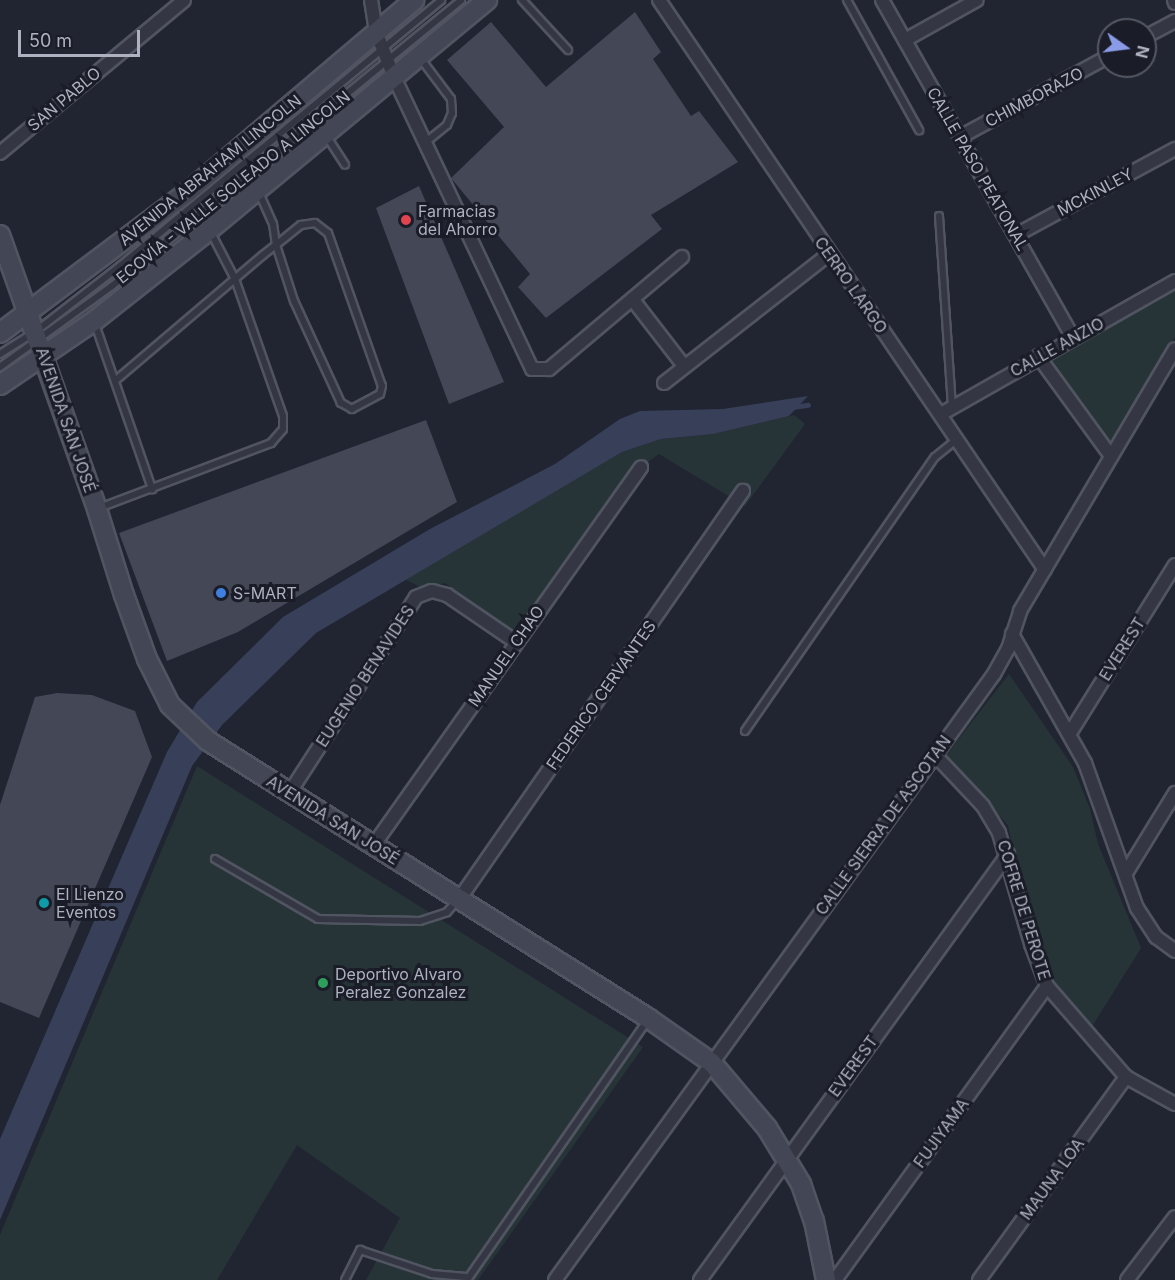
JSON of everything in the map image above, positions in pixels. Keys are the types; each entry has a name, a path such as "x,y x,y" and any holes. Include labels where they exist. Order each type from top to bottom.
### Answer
{"street":[{"name":"SAN PABLO","path":"0,153 184,0"},
{"path":"371,0 376,32 424,143 528,362 538,372 555,364 682,257"},
{"name":"AVENIDA ABRAHAM LINCOLN","path":"0,333 188,192 414,0"},
{"path":"0,385 39,344 94,321 210,230 324,134 391,69 419,56 487,0"},
{"name":"CERRO LARGO","path":"658,0 1045,570"},
{"name":"CALLE PASO PEATONAL","path":"882,0 1073,338"},
{"path":"905,40 977,0"},
{"path":"1157,31 1175,21"},
{"name":"CHIMBORAZO","path":"960,137 1097,63"},
{"name":"MCKINLEY","path":"1016,235 1175,149"},
{"name":"AVENIDA SAN JOSÉ","path":"0,235 147,658 170,705 208,741 648,1018 712,1063 768,1128 787,1158 814,1221 826,1280"},
{"path":"664,383 829,254"},
{"name":"CALLE ANZIO","path":"941,414 1038,356 1175,281"},
{"path":"633,300 684,366"},
{"name":"CALLE SIERRA DE ASCOTAN","path":"555,1280 994,674 1020,611 1175,349"},
{"path":"1038,356 1111,456"},
{"name":"MANUEL CHAO","path":"373,846 641,467"},
{"name":"FEDERICO CERVANTES","path":"460,898 743,491"},
{"name":"EVEREST","path":"1070,733 1175,565"},
{"name":"EUGENIO BENAVIDES","path":"290,792 416,597 432,591 447,595 516,642"},
{"path":"1012,634 1070,733 1093,781 1146,924 1175,951"},
{"name":"COFRE DE PEROTE","path":"934,754 992,818 1008,854 1031,944 1047,986 1126,1077 1175,1104"},
{"path":"1126,873 1175,793"},
{"name":"EVEREST","path":"700,1280 1008,854"},
{"name":"FUJIYAMA","path":"835,1280 1047,986"},
{"name":"MAUNA LOA","path":"979,1280 1126,1077"},
{"path":"1127,1280 1175,1217"}],"lane":[{"path":"0,354 39,344 441,0"},
{"name":"ECOVÍA - VALLE SOLEADO A LINCOLN","path":"0,367 39,344 391,69 461,0"},
{"path":"522,0 568,50"},
{"path":"847,0 919,130"},
{"path":"419,56 451,99 452,113 447,125 424,143"},
{"path":"324,134 345,165"},
{"path":"116,380 276,245 308,223 321,226 328,233 382,386 375,399 352,409 341,404 294,301 276,245 273,224 258,191"},
{"path":"939,216 952,408"},
{"path":"97,509 271,443 283,429 283,416 235,279 210,230"},
{"path":"94,321 152,489"},
{"path":"745,731 935,457 957,438"},
{"path":"215,859 318,919 420,921 447,912 460,898"},
{"path":"345,1280 360,1250 432,1274 469,1277 648,1018"}],"shaded area":[{"path":"1175,287 1175,337 1107,446 1049,361"},
{"path":"794,415 805,424 745,506 659,454 641,467 514,635 445,583 422,588 403,578 622,452 661,439 713,434"},
{"path":"1009,674 1073,767 1090,809 1098,844 1141,948 1091,1028 1059,994 1044,964 1028,923 1008,825 944,758"},
{"name":"Deportivo Alvaro Peralez Gonzalez","path":"197,766 643,1047 478,1280 366,1280 400,1218 297,1145 217,1280 0,1280 0,1235"}],"water":[{"path":"808,396 789,416 713,434 661,439 622,452 316,633 222,725 192,766 0,1220 0,1139 167,752 197,702 283,617 430,529 555,464 620,419 640,411 723,409"}],"building":[{"path":"635,12 661,52 653,59 691,116 699,111 738,162 651,215 662,229 546,318 518,287 530,274 451,178 504,127 447,60 491,22 546,87"},
{"path":"419,186 504,382 449,404 376,208"},
{"name":"S-MART","path":"426,420 457,502 238,632 167,661 119,533"},
{"name":"El Lienzo Eventos","path":"57,693 92,695 135,711 152,757 39,1018 0,1002 0,805 35,697"}],"waterway":[{"path":"793,407 808,405"}],"place":[{"name":"Farmacias del Ahorro","path":"406,220"},
{"name":"S-MART","path":"221,593"},
{"name":"El Lienzo Eventos","path":"44,903"},
{"name":"Deportivo Alvaro Peralez Gonzalez","path":"323,983"}]}
